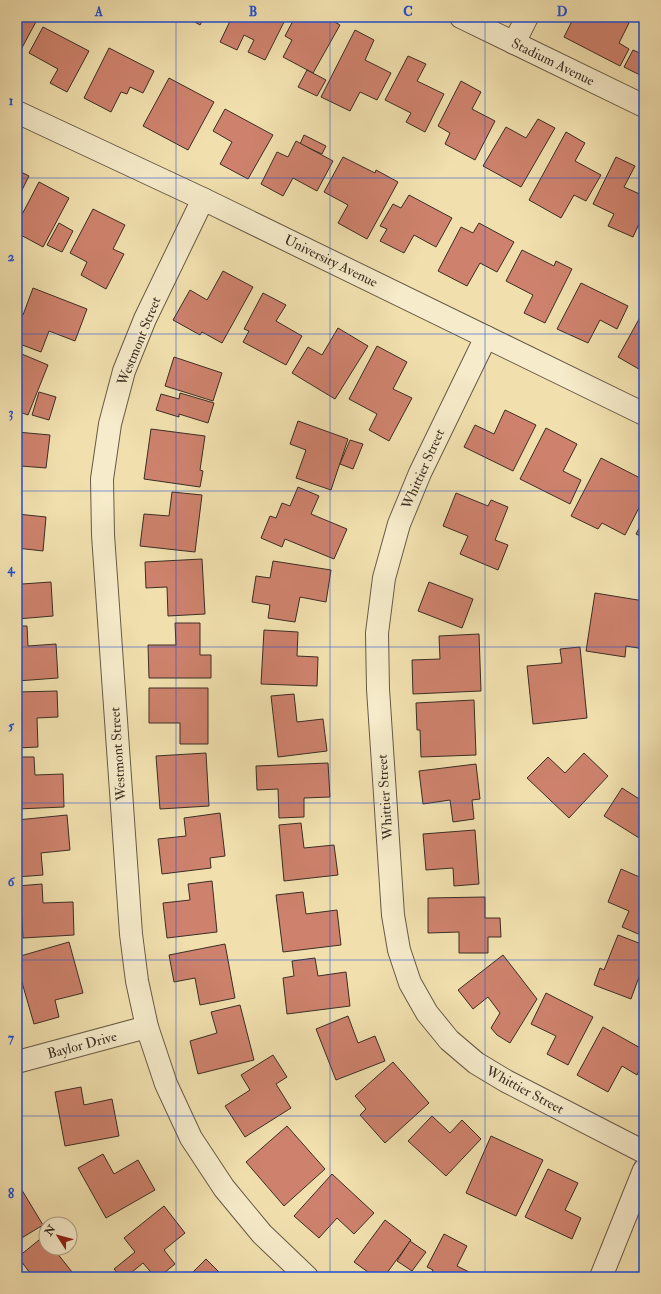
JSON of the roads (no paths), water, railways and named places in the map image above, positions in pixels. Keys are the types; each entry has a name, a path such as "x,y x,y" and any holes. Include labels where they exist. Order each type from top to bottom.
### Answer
{"street":[{"name":"Stadium Avenue","path":"461,17 644,106"},
{"path":"514,43 527,17"},
{"name":"University Avenue","path":"17,112 203,199 644,414"},
{"name":"Westmont Street","path":"203,199 145,319 124,371 110,424 102,479 103,535 131,934 137,981 147,1027 166,1084 192,1138 224,1188 262,1234 307,1277"},
{"name":"Whittier Street","path":"486,337 420,473 399,524 384,578 378,633 378,689 393,915 399,950 410,983 428,1013 449,1040 476,1063 506,1081 644,1152"},
{"name":"Baylor Drive","path":"17,1062 147,1027"},
{"path":"601,1277 644,1170"}]}
